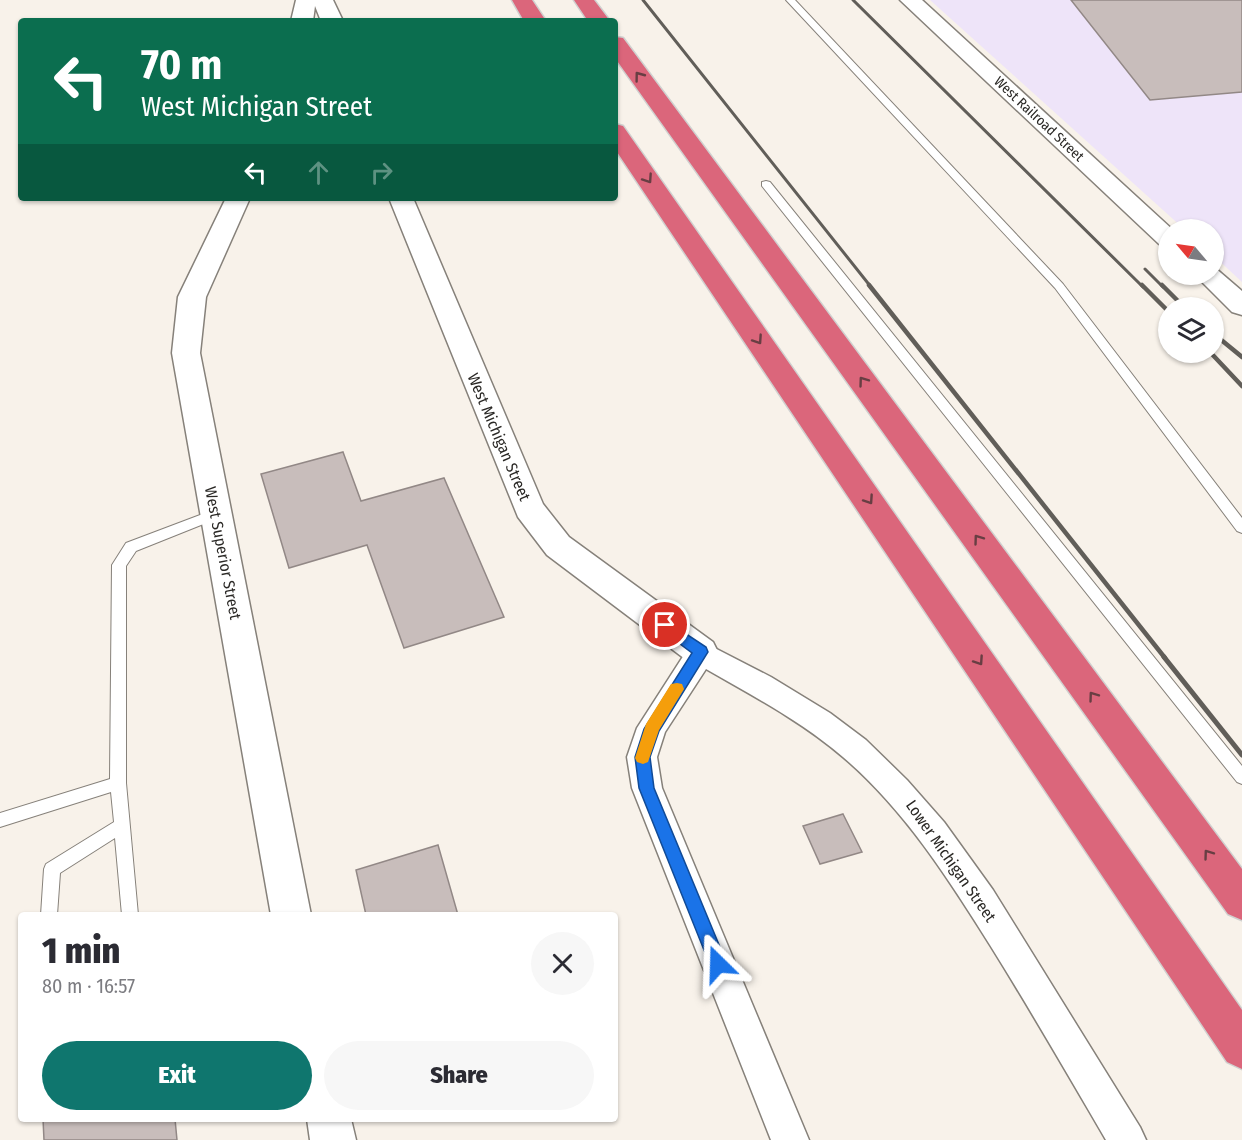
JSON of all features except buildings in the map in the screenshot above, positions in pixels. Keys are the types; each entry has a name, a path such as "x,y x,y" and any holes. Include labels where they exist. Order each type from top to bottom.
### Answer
{"highway":[{"path":"522,0 533,18"},
{"path":"584,0 597,18"},
{"path":"618,47 1242,901"},
{"path":"618,135 1242,1047"}],"street":[{"path":"303,18 306,0"},
{"path":"323,0 331,18"},
{"name":"West Railroad Street","path":"910,0 1158,230"},
{"name":"West Superior Street","path":"237,201 192,297 187,344 191,380 290,912"},
{"name":"West Michigan Street","path":"402,201 529,509 558,546 701,652"},
{"path":"1219,285 1242,306"},
{"path":"701,652 652,729 642,757 647,788 790,1140"},
{"name":"Lower Michigan Street","path":"701,652 810,717 853,747 894,785 924,818 1017,956 1127,1140"},
{"path":"330,1122 333,1140"}],"lane":[{"path":"790,0 1059,286 1242,528"},
{"path":"766,184 1242,777"},
{"path":"130,912 118,783 119,565 131,547 216,514"},
{"path":"0,820 118,783"},
{"path":"49,912 52,869 122,825"}],"shaded area":[{"path":"930,0 1242,0 1242,282 1224,265 1224,219 1173,219"}],"railway":[{"path":"643,0 871,287"},
{"path":"853,0 1143,287"},
{"path":"1145,269 1163,287"},
{"path":"869,285 1165,658"},
{"path":"1142,285 1158,301"},
{"path":"1162,285 1174,297"},
{"path":"1224,342 1242,357"},
{"path":"1220,363 1242,386"},
{"path":"1164,657 1242,755"}],"slow traffic":[{"path":"643,758 652,729 677,689"}],"route":[{"path":"665,625 701,652 652,729 642,757 647,788 718,964"}]}
